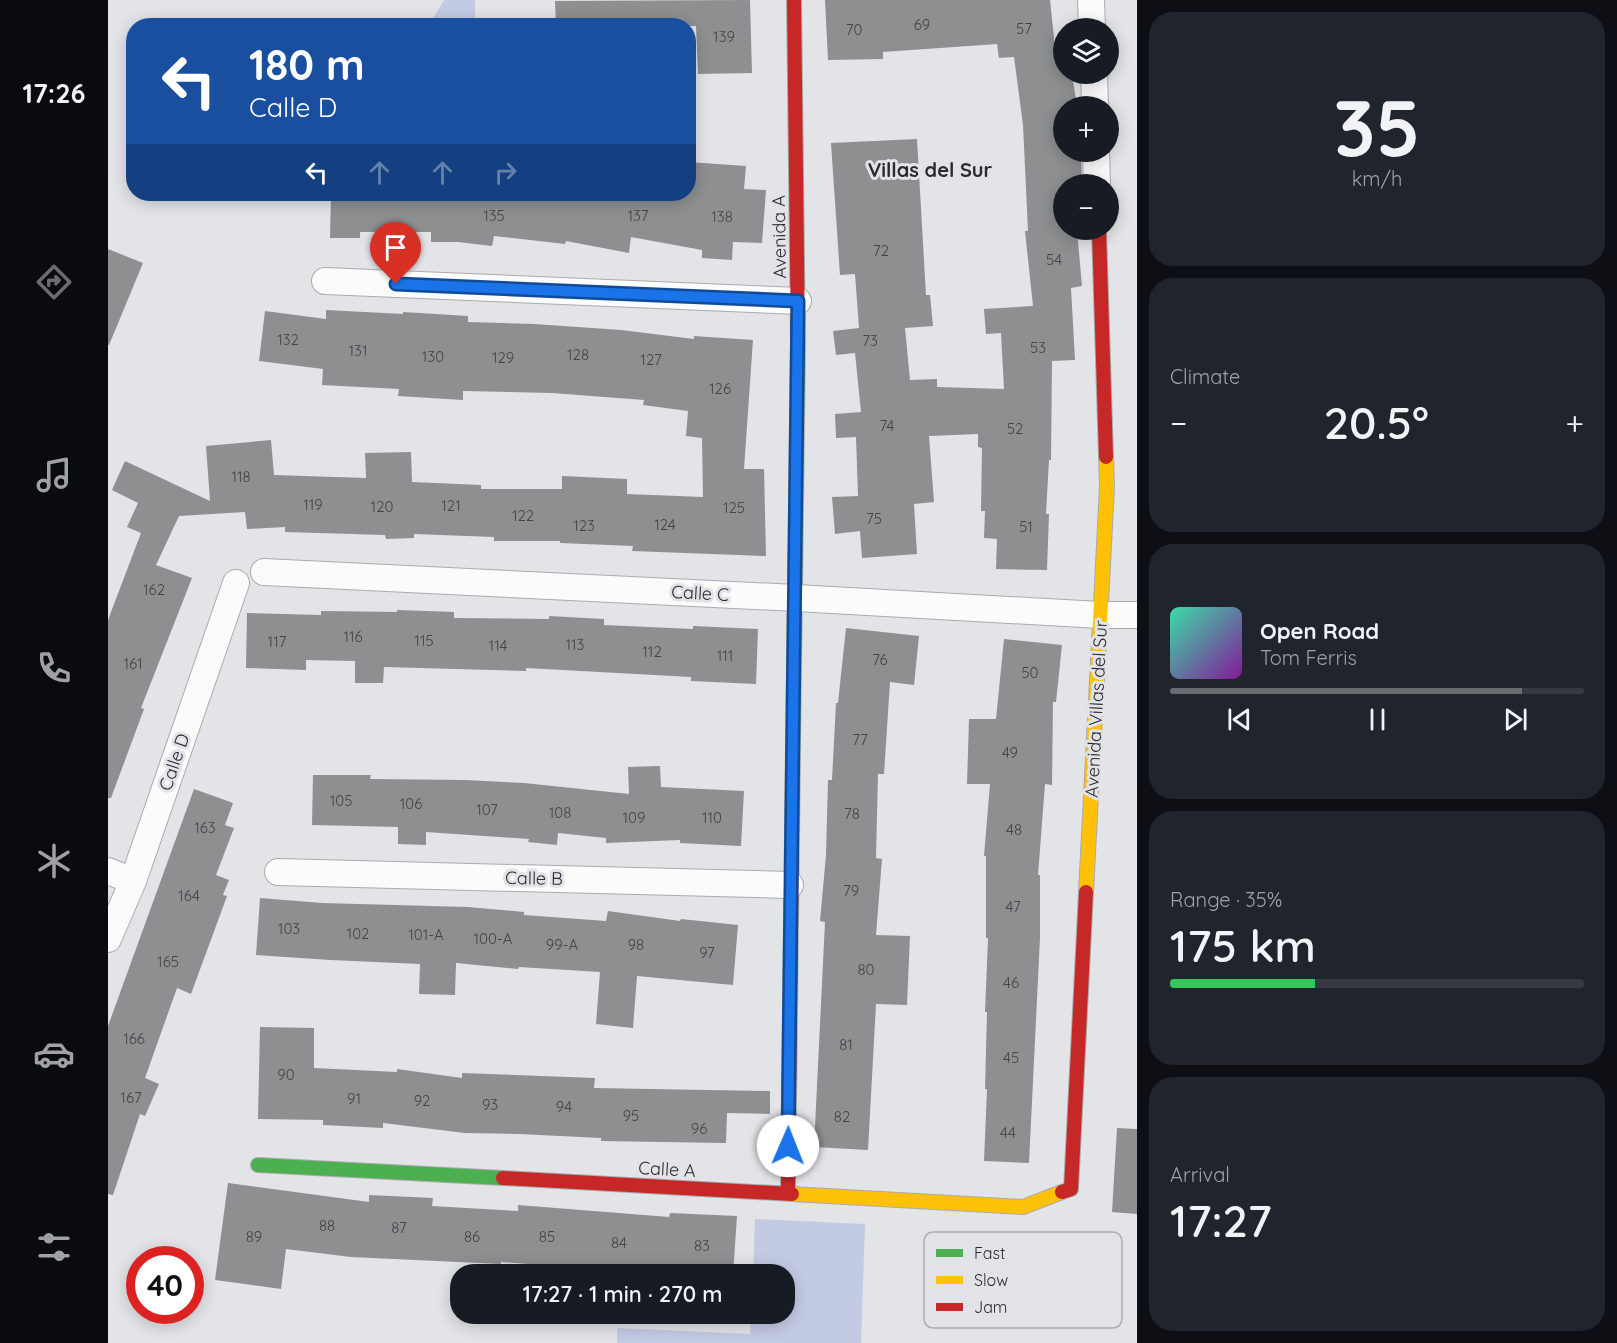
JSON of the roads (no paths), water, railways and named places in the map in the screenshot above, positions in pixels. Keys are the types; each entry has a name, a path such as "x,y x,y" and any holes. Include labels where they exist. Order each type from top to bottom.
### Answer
{"street":[{"name":"Avenida A","path":"788,1193 798,301 794,0"},
{"path":"1091,0 1092,18"},
{"name":"Avenida Villas del Sur","path":"1071,1189 1107,487 1099,240"},
{"path":"325,281 798,301"},
{"name":"Calle C","path":"264,572 1100,615 1137,615"},
{"name":"Calle D","path":"108,939 133,881 236,583"},
{"path":"108,871 133,881"},
{"name":"Calle B","path":"278,872 790,885"},
{"name":"Calle A","path":"258,1165 1023,1207 1071,1189"}],"district":[{"name":"Villas del Sur","path":"930,169"}]}
